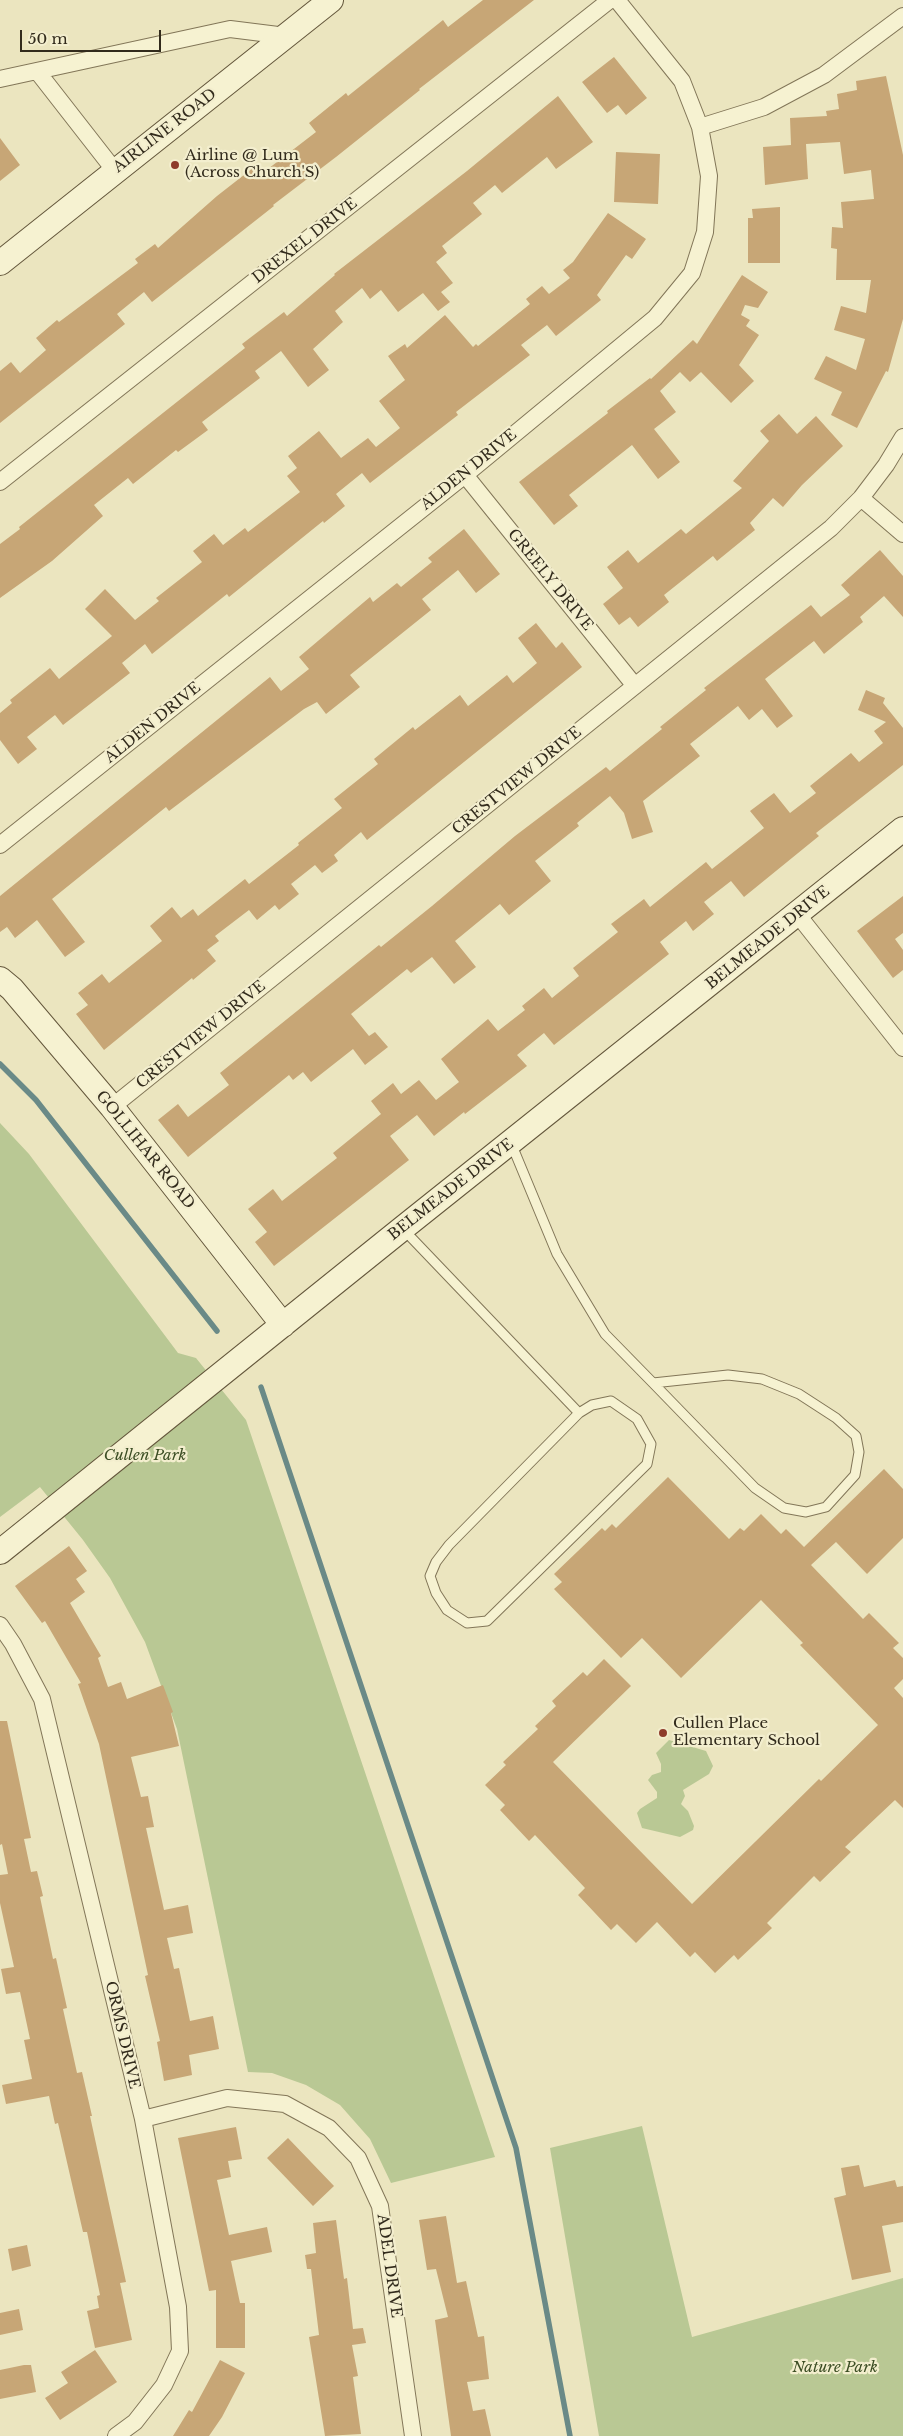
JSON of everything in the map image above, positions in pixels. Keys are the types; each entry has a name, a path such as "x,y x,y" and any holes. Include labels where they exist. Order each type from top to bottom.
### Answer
{"street":[{"name":"AIRLINE ROAD","path":"0,263 331,0"},
{"name":"DREXEL DRIVE","path":"0,482 610,0"},
{"name":"ALDEN DRIVE","path":"0,845 465,474 654,318 692,273 705,232 709,176 700,127 682,81 617,0"},
{"path":"700,127 764,108 824,75 903,16"},
{"path":"0,79 230,29 286,36"},
{"path":"37,71 115,171"},
{"name":"CRESTVIEW DRIVE","path":"112,1107 831,528 861,498 886,465 903,436"},
{"name":"GREELY DRIVE","path":"465,474 635,686"},
{"path":"861,498 903,534"},
{"name":"BELMEADE DRIVE","path":"0,1552 903,830"},
{"path":"798,915 903,1048"},
{"name":"GOLLIHAR ROAD","path":"0,979 12,990 112,1107 284,1325"},
{"name":"ORMS DRIVE","path":"0,1625 14,1644 42,1698 142,2119 178,2307 180,2351 164,2385 135,2422 116,2436"},
{"name":"ADEL DRIVE","path":"142,2119 226,2098 286,2104 329,2128 358,2158 380,2206 413,2436"}],"lane":[{"path":"510,1143 557,1254 605,1334 755,1488 784,1508 806,1512 826,1508 855,1475 859,1452 856,1436 836,1418 799,1394 762,1379 728,1375 653,1383"},
{"path":"403,1228 579,1413"},
{"path":"611,1401 637,1419 651,1444 647,1464 487,1621 467,1623 447,1610 436,1593 430,1576 436,1562 449,1545 579,1413 592,1405 611,1401"}],"green space":[{"name":"Cullen Park","path":"0,1123 29,1154 178,1353 196,1358 246,1420 495,2157 391,2183 370,2139 340,2105 306,2085 272,2073 248,2072 177,1729 145,1642 110,1578 83,1540 40,1487 0,1517"},
{"path":"669,1740 706,1751 713,1766 709,1774 683,1790 685,1796 681,1804 688,1811 694,1826 693,1830 680,1837 642,1828 637,1813 657,1798 657,1792 648,1780 652,1775 661,1772 661,1764 656,1753"},
{"name":"Nature Park","path":"642,2126 692,2337 903,2278 903,2436 599,2436 550,2148"}],"building":[{"path":"483,0 534,0 419,89 152,302 144,292 117,314 125,324 0,423 0,371 11,362 20,373 46,350 36,338 57,320 59,322 138,263 135,259 155,244 158,248 217,196 258,164 264,172 316,132 309,123 346,93 348,96 443,20 448,27"},
{"path":"614,57 647,98 626,115 618,105 607,113 582,82"},
{"path":"886,76 903,155 903,319 888,372 886,371 857,428 831,415 842,392 814,379 826,356 856,370 865,339 834,330 841,306 866,313 871,280 836,280 837,249 831,248 832,227 843,228 841,202 874,199 871,170 844,174 840,142 806,144 808,179 765,185 763,147 791,145 790,118 827,116 826,111 839,109 837,94 857,90 856,81"},
{"path":"558,96 593,142 556,169 547,157 502,193 495,185 473,203 482,214 442,246 447,253 436,262 453,283 441,292 450,302 438,311 423,293 398,312 381,290 370,299 362,288 335,311 343,322 313,349 329,370 308,387 281,351 255,371 260,378 202,422 208,430 178,452 176,450 133,484 128,478 94,505 103,516 52,561 0,598 0,544 245,348 242,344 284,312 287,316 334,274 467,171"},
{"path":"0,138 20,165 0,181"},
{"path":"616,152 660,154 658,204 614,202"},
{"path":"780,207 780,263 748,263 748,218 753,218 752,209"},
{"path":"608,213 646,239 632,259 626,255 597,295 601,300 556,336 547,325 521,345 530,355 456,412 458,415 370,483 362,473 336,494 345,506 324,523 323,521 229,597 227,594 152,654 145,644 122,663 130,673 63,725 55,715 27,737 37,749 18,764 0,740 0,713 12,703 10,700 50,668 59,679 112,636 85,609 105,589 135,620 159,601 156,598 202,562 193,551 214,534 223,545 245,528 248,532 300,492 287,476 297,468 288,456 319,431 341,458 368,438 376,447 400,428 379,401 405,380 388,356 405,344 407,348 445,315 473,347 476,344 478,346 530,304 526,299 542,286 549,294 570,278 563,270 573,262"},
{"path":"742,275 768,292 758,308 745,305 741,315 750,320 746,326 759,335 739,365 754,381 731,403 701,372 690,382 680,372 660,391 676,412 654,429 680,462 658,479 632,445 569,495 578,506 554,525 519,482 608,413 607,411 651,379 693,340 697,344"},
{"path":"779,414 797,434 816,416 843,446 802,485 783,507 773,498 750,523 755,530 717,561 713,556 664,595 669,602 638,627 630,617 619,625 603,604 623,588 607,567 628,550 638,563 681,529 686,534 742,488 733,481 769,441 760,431"},
{"path":"464,529 500,574 476,593 458,570 422,599 431,610 350,675 360,687 326,714 317,702 304,709 169,811 166,807 52,899 85,942 65,957 37,920 15,938 7,927 0,932 0,896 270,677 281,691 309,669 299,657 370,597 373,602 397,583 401,587 432,562 428,558"},
{"path":"880,550 903,576 903,617 884,596 860,617 863,622 824,654 814,641 765,679 793,716 777,728 762,709 749,720 738,706 690,744 700,756 643,801 653,832 632,839 624,813 610,796 577,823 579,826 535,861 551,881 509,915 500,904 455,941 476,967 454,984 432,957 411,973 407,969 351,1014 369,1036 375,1032 388,1047 365,1065 353,1049 311,1082 303,1072 293,1080 289,1075 188,1157 158,1120 178,1104 188,1117 229,1085 220,1073 379,945 381,947 515,836 606,767 610,771 662,729 660,727 706,690 704,688 811,605 821,617 850,595 841,585"},
{"path":"536,623 556,648 562,642 582,667 367,840 361,832 334,855 338,861 322,873 315,865 291,884 299,894 279,910 275,905 257,920 249,910 215,936 219,941 207,950 216,961 193,980 192,978 104,1050 76,1014 88,1005 78,993 102,974 109,983 162,941 150,926 172,907 181,918 193,909 198,916 245,879 249,884 299,845 298,843 342,808 334,799 378,764 374,759 413,727 415,730 460,695 468,706 507,675 513,683 537,663 518,638"},
{"path":"866,690 885,698 883,703 903,728 903,765 816,833 819,836 744,897 731,881 704,902 714,914 693,931 686,921 660,942 669,954 554,1045 544,1033 517,1055 527,1066 465,1114 464,1112 434,1136 417,1115 390,1136 409,1160 274,1266 255,1242 267,1232 248,1209 273,1189 282,1201 337,1158 333,1153 381,1114 371,1101 393,1083 401,1094 419,1080 436,1100 459,1082 441,1059 488,1019 498,1031 525,1010 522,1006 544,988 552,998 579,976 573,968 618,932 611,924 644,899 650,907 706,862 712,869 764,828 750,811 774,793 790,813 816,793 810,786 851,753 859,762 883,743 874,731 886,722 858,710"},
{"path":"903,896 903,933 895,939 903,950 903,970 893,978 857,931"},
{"path":"884,1469 903,1489 903,1538 867,1574 836,1542 811,1565 863,1619 869,1613 899,1643 893,1648 903,1658 903,1679 894,1688 903,1698 903,1808 895,1800 845,1847 851,1852 820,1882 814,1876 767,1923 772,1928 738,1960 734,1955 715,1973 695,1952 690,1957 657,1922 636,1943 617,1924 611,1930 578,1895 585,1888 535,1835 529,1841 500,1810 505,1805 485,1785 506,1765 503,1762 538,1729 535,1726 556,1706 552,1701 583,1672 587,1676 604,1659 631,1686 553,1762 692,1904 819,1779 821,1781 878,1725 800,1645 803,1643 761,1600 681,1678 642,1638 621,1658 554,1589 562,1582 554,1574 602,1528 605,1531 612,1524 616,1528 668,1477 729,1539 740,1528 744,1531 761,1514 781,1534 786,1529 804,1547"},
{"path":"69,1546 87,1571 76,1579 85,1592 70,1603 101,1656 98,1658 108,1687 121,1682 127,1699 163,1685 173,1712 171,1713 179,1746 131,1757 141,1797 148,1796 154,1827 146,1828 164,1910 188,1905 193,1933 167,1938 174,1969 179,1968 190,2021 213,2016 219,2049 189,2055 192,2075 164,2081 157,2042 160,2041 145,1976 148,1975 99,1744 78,1684 81,1683 45,1621 42,1623 15,1586"},
{"path":"0,1721 7,1721 31,1838 24,1839 31,1872 37,1871 43,1896 40,1897 53,1959 56,1958 67,2008 63,2009 77,2073 82,2072 126,2282 120,2283 132,2340 95,2348 87,2311 99,2308 97,2296 100,2295 87,2232 83,2232 58,2123 55,2124 49,2096 6,2104 2,2085 32,2079 24,2040 30,2039 20,1992 6,1994 1,1969 14,1967 0,1903 0,1875 8,1874 2,1844 0,1845"},
{"path":"236,2127 242,2159 228,2161 231,2177 217,2180 229,2235 267,2227 272,2252 231,2261 240,2303 245,2303 245,2348 216,2348 216,2290 209,2291 178,2138"},
{"path":"288,2138 334,2186 313,2206 267,2158"},
{"path":"859,2165 864,2187 895,2180 897,2187 903,2186 903,2222 882,2226 891,2272 852,2280 834,2198 846,2195 841,2168"},
{"path":"446,2216 457,2283 466,2281 478,2337 484,2336 489,2379 467,2382 473,2411 485,2409 491,2436 451,2436 435,2320 448,2317 436,2269 427,2270 419,2220"},
{"path":"336,2220 344,2279 347,2278 353,2329 363,2328 366,2343 352,2345 358,2376 353,2377 361,2434 325,2436 309,2337 319,2335 311,2269 307,2269 305,2255 316,2253 313,2223"},
{"path":"27,2245 31,2266 12,2271 8,2249"},
{"path":"19,2309 23,2330 0,2335 0,2313"},
{"path":"95,2350 117,2382 60,2420 45,2398 68,2383 61,2372"},
{"path":"220,2360 245,2373 222,2417 209,2436 173,2436 189,2410 192,2412"},
{"path":"31,2365 36,2392 0,2399 0,2370"}],"waterway":[{"path":"0,1064 36,1100 217,1331"},
{"path":"261,1387 516,2148 570,2436"}],"place":[{"name":"Airline @ Lum (Across Church'S)","path":"175,165"},
{"name":"Cullen Place Elementary School","path":"663,1733"}]}
